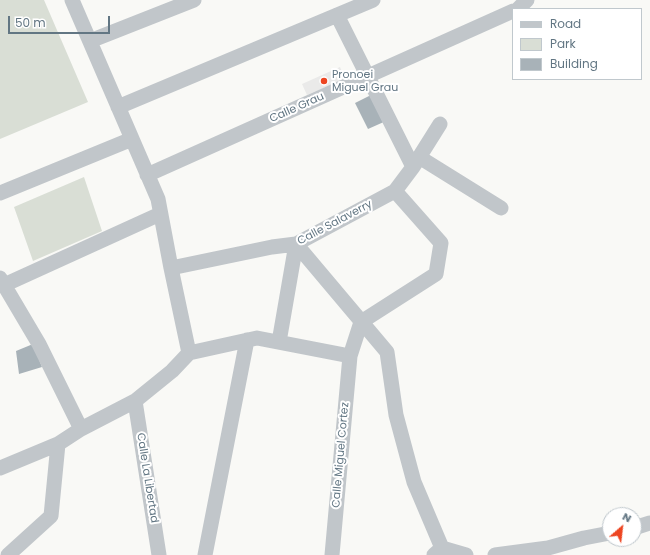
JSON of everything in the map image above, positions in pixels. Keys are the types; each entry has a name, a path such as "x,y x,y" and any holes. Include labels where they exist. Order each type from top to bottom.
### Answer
{"street":[{"path":"72,0 158,199 189,353"},
{"path":"90,41 194,0"},
{"path":"118,108 373,0"},
{"path":"519,8 527,0"},
{"name":"Calle Grau","path":"147,175 512,11"},
{"path":"337,15 368,76 416,162 501,208"},
{"name":"Calle Salaverry","path":"171,268 272,247 296,244 395,191 416,162 440,124"},
{"path":"0,193 132,139"},
{"path":"361,322 436,274 441,243 395,191"},
{"path":"80,429 39,344 2,282 160,214"},
{"path":"296,244 387,352 396,415 414,482 438,552 466,555"},
{"path":"279,342 296,244"},
{"name":"Calle Miguel Cortez","path":"332,555 350,356 361,322"},
{"path":"0,468 58,444 80,429 136,401 172,372 189,353 257,338 350,356"},
{"path":"205,555 247,340"},
{"name":"Calle La Libertad","path":"136,401 158,555"},
{"path":"8,555 51,516 58,444"},
{"path":"495,555 548,548 602,535"}],"shaded area":[{"name":"Pronoei Miguel Grau","path":"340,67 345,79 307,95 302,84"}],"green space":[{"path":"0,0 44,0 88,102 0,139"},
{"path":"84,177 102,231 33,261 14,207"}],"building":[{"path":"373,94 386,121 368,129 355,103"},
{"path":"33,344 42,367 19,374 16,351"}],"place":[{"name":"Pronoei Miguel Grau","path":"324,81"}]}
